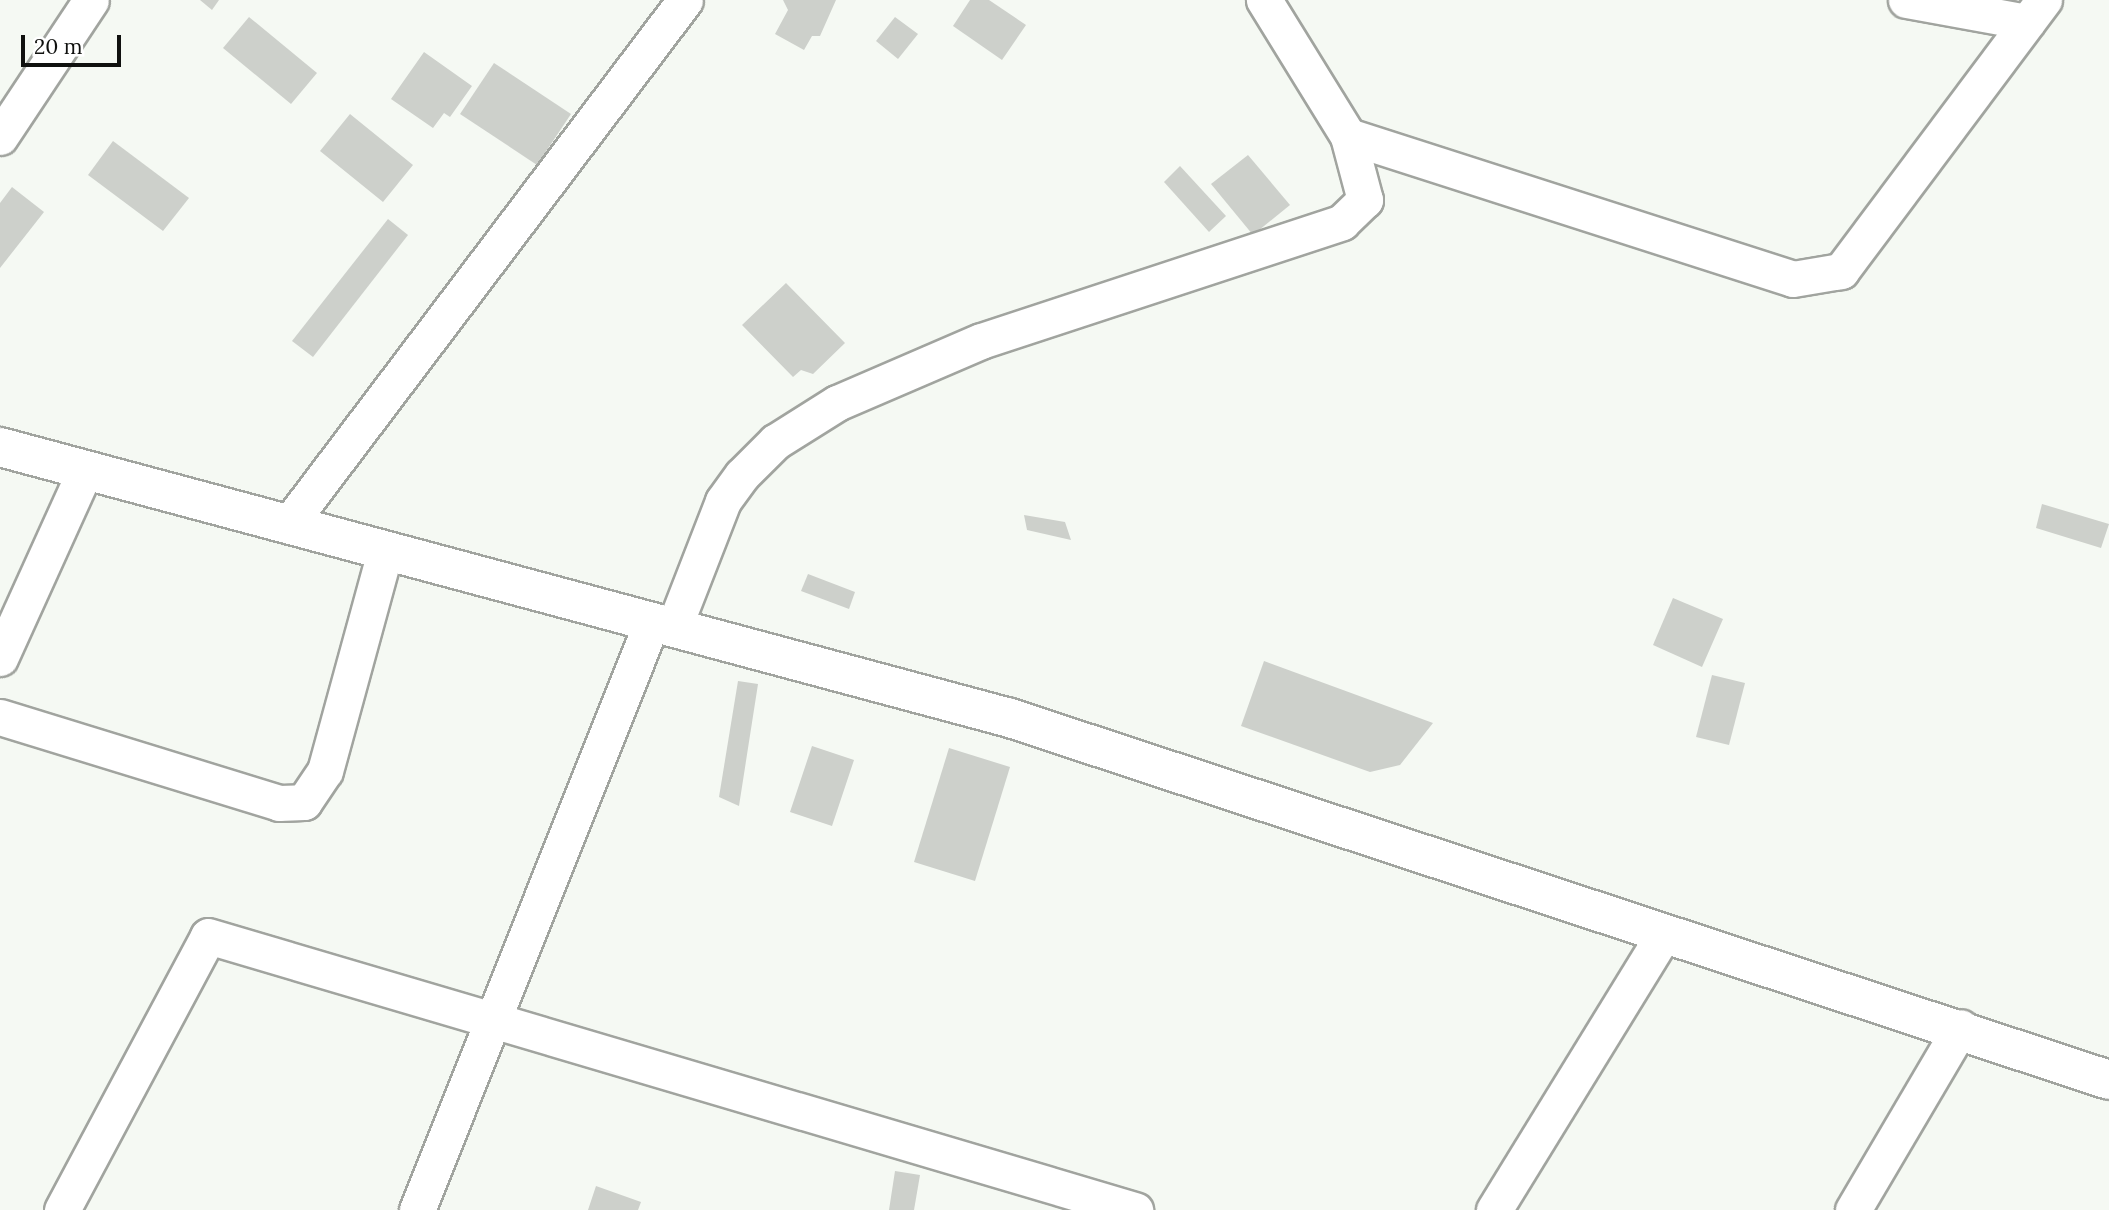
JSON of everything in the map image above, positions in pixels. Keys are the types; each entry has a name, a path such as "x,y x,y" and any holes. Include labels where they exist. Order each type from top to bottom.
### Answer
{"main road":[{"path":"0,447 1010,718 1662,937 1961,1027 2109,1080"}],"street":[{"path":"0,137 91,0"},
{"path":"288,525 685,0"},
{"path":"417,1210 466,1096 489,1019 663,625 723,501 775,442 837,403 981,341 1342,222 1365,200 1348,136 1264,0"},
{"path":"1906,0 2035,11"},
{"path":"1348,136 1695,252 1793,279 1841,271 2035,11"},
{"path":"0,659 85,471"},
{"path":"0,717 279,803 304,802 326,771 385,551"},
{"path":"62,1210 208,936 1135,1210"},
{"path":"1494,1210 1662,937"},
{"path":"1853,1210 1961,1027"}],"building":[{"path":"200,0 219,0 212,10"},
{"path":"783,0 836,0 820,36 812,36 804,50 775,34 788,10"},
{"path":"970,0 989,0 1026,25 1002,60 953,26"},
{"path":"249,17 317,73 291,104 223,48"},
{"path":"895,17 918,34 898,59 876,41"},
{"path":"424,52 472,86 450,117 444,113 433,128 391,99"},
{"path":"494,63 571,114 537,165 460,114"},
{"path":"350,114 413,165 383,202 320,151"},
{"path":"113,141 189,198 163,231 88,175"},
{"path":"1248,155 1290,205 1253,235 1211,184"},
{"path":"1180,166 1226,216 1209,232 1164,182"},
{"path":"12,187 44,212 0,268 0,203"},
{"path":"388,219 408,235 313,357 292,341"},
{"path":"786,283 845,343 813,374 801,370 793,377 742,325"},
{"path":"2042,504 2109,524 2101,548 2036,528"},
{"path":"1024,515 1065,522 1071,540 1027,530"},
{"path":"808,574 855,592 849,609 801,591"},
{"path":"1673,598 1723,619 1702,667 1653,645"},
{"path":"1264,661 1433,723 1400,765 1370,772 1241,726"},
{"path":"1712,675 1745,683 1729,745 1696,737"},
{"path":"738,681 758,684 739,806 719,797"},
{"path":"812,746 854,760 832,826 790,812"},
{"path":"949,748 1010,767 975,881 914,862"},
{"path":"895,1171 920,1175 914,1210 889,1210"},
{"path":"596,1186 641,1202 638,1210 588,1210"}]}
